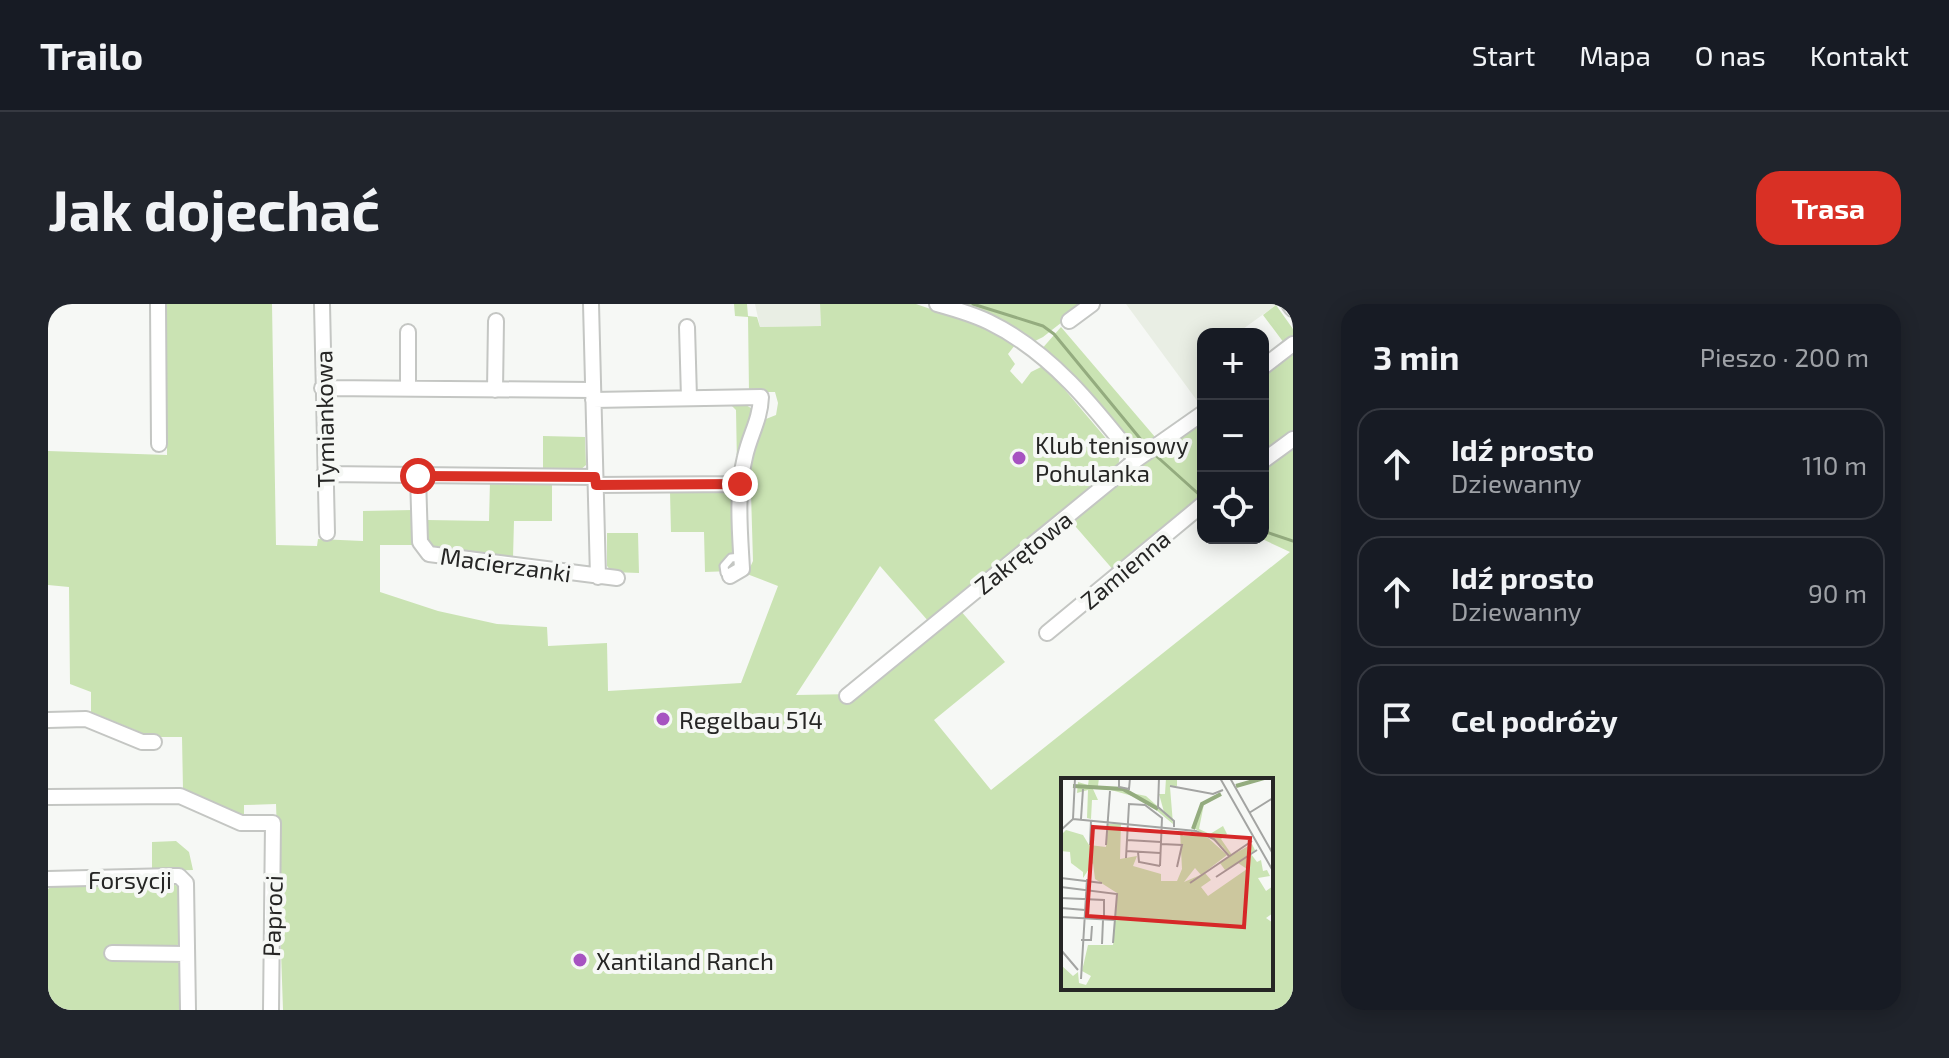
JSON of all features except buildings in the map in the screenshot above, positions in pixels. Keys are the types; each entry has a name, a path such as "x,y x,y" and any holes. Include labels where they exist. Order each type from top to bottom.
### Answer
{"street":[{"path":"158,304 159,444"},
{"name":"Tymiankowa","path":"322,304 327,533"},
{"path":"591,304 598,577"},
{"path":"937,304 988,321 1009,333 1150,450"},
{"path":"1069,321 1092,304"},
{"path":"495,390 496,321"},
{"path":"687,327 689,398"},
{"path":"408,332 408,388"},
{"path":"1269,362 1293,344"},
{"path":"322,388 495,390 689,398 761,397 760,417 745,455 740,484 742,569 730,576"},
{"name":"Zakrętowa","path":"847,696 1150,450 1197,417"},
{"path":"1269,457 1293,439"},
{"path":"324,474 740,484"},
{"name":"Macierzanki","path":"418,476 420,542 429,554 617,578"},
{"name":"Zamienna","path":"1047,633 1197,509"},
{"path":"48,720 86,719 142,742 154,742"},
{"name":"Paproci","path":"48,797 180,796 241,823 273,823 271,1010"},
{"name":"Forsycji","path":"48,879 179,876 186,883 188,1010"},
{"path":"112,953 187,954"}],"shaded area":[{"path":"755,304 820,304 821,326 760,327"},
{"path":"1126,304 1276,304 1244,328 1197,328 1197,401"}],"green space":[{"path":"166,304 272,304 276,545 317,546 318,539 363,541 363,511 413,510 414,545 380,545 380,592 438,611 497,624 547,627 548,646 607,643 608,691 741,683 778,586 747,574 753,561 750,459 766,419 776,415 778,403 775,392 749,392 748,317 735,316 734,304 747,304 748,316 757,317 760,327 821,326 820,304 916,304 992,330 1015,345 1008,354 1015,364 1010,371 1022,384 1031,372 1041,367 1049,371 1120,455 1118,467 929,622 880,566 796,695 857,694 960,610 1005,662 934,720 991,790 1290,552 1269,542 1269,464 1293,446 1293,1010 283,1010 276,804 244,805 244,816 183,790 182,737 152,737 91,712 91,692 70,684 69,587 48,585 48,451 167,455"},
{"path":"950,304 1085,304 1043,337 1029,344"},
{"path":"1276,305 1293,329 1293,336 1284,343 1263,315"},
{"path":"1061,327 1155,437 1139,452 1134,451 1040,351"},
{"path":"1293,350 1293,435 1269,453 1269,400 1269,368"},
{"path":"731,405 746,405 754,410 737,465 736,410"},
{"path":"1197,421 1197,503 1115,572 1069,519"},
{"path":"543,436 585,437 586,465 580,470 543,469"},
{"path":"490,481 552,482 552,521 514,521 513,558 432,546 427,540 427,520 489,521"},
{"path":"670,492 732,492 738,496 738,558 731,571 705,572 704,532 671,532"},
{"path":"607,533 638,533 639,573 612,572 607,566"},
{"path":"176,841 189,852 193,870 152,871 152,842"},
{"path":"174,884 179,888 180,943 175,947 108,955 112,962 175,960 181,965 181,1010 48,1010 48,889 52,886"}],"waterway":[{"path":"973,304 1043,326 1054,334 1147,447"},
{"path":"1153,453 1197,493"},
{"path":"1269,533 1293,541"}],"place":[{"name":"Klub tenisowy Pohulanka","path":"1019,458"},
{"name":"Regelbau 514","path":"663,719"},
{"name":"Xantiland Ranch","path":"580,960"}],"route":[{"path":"418,476 595,477 596,485 740,484"}]}
